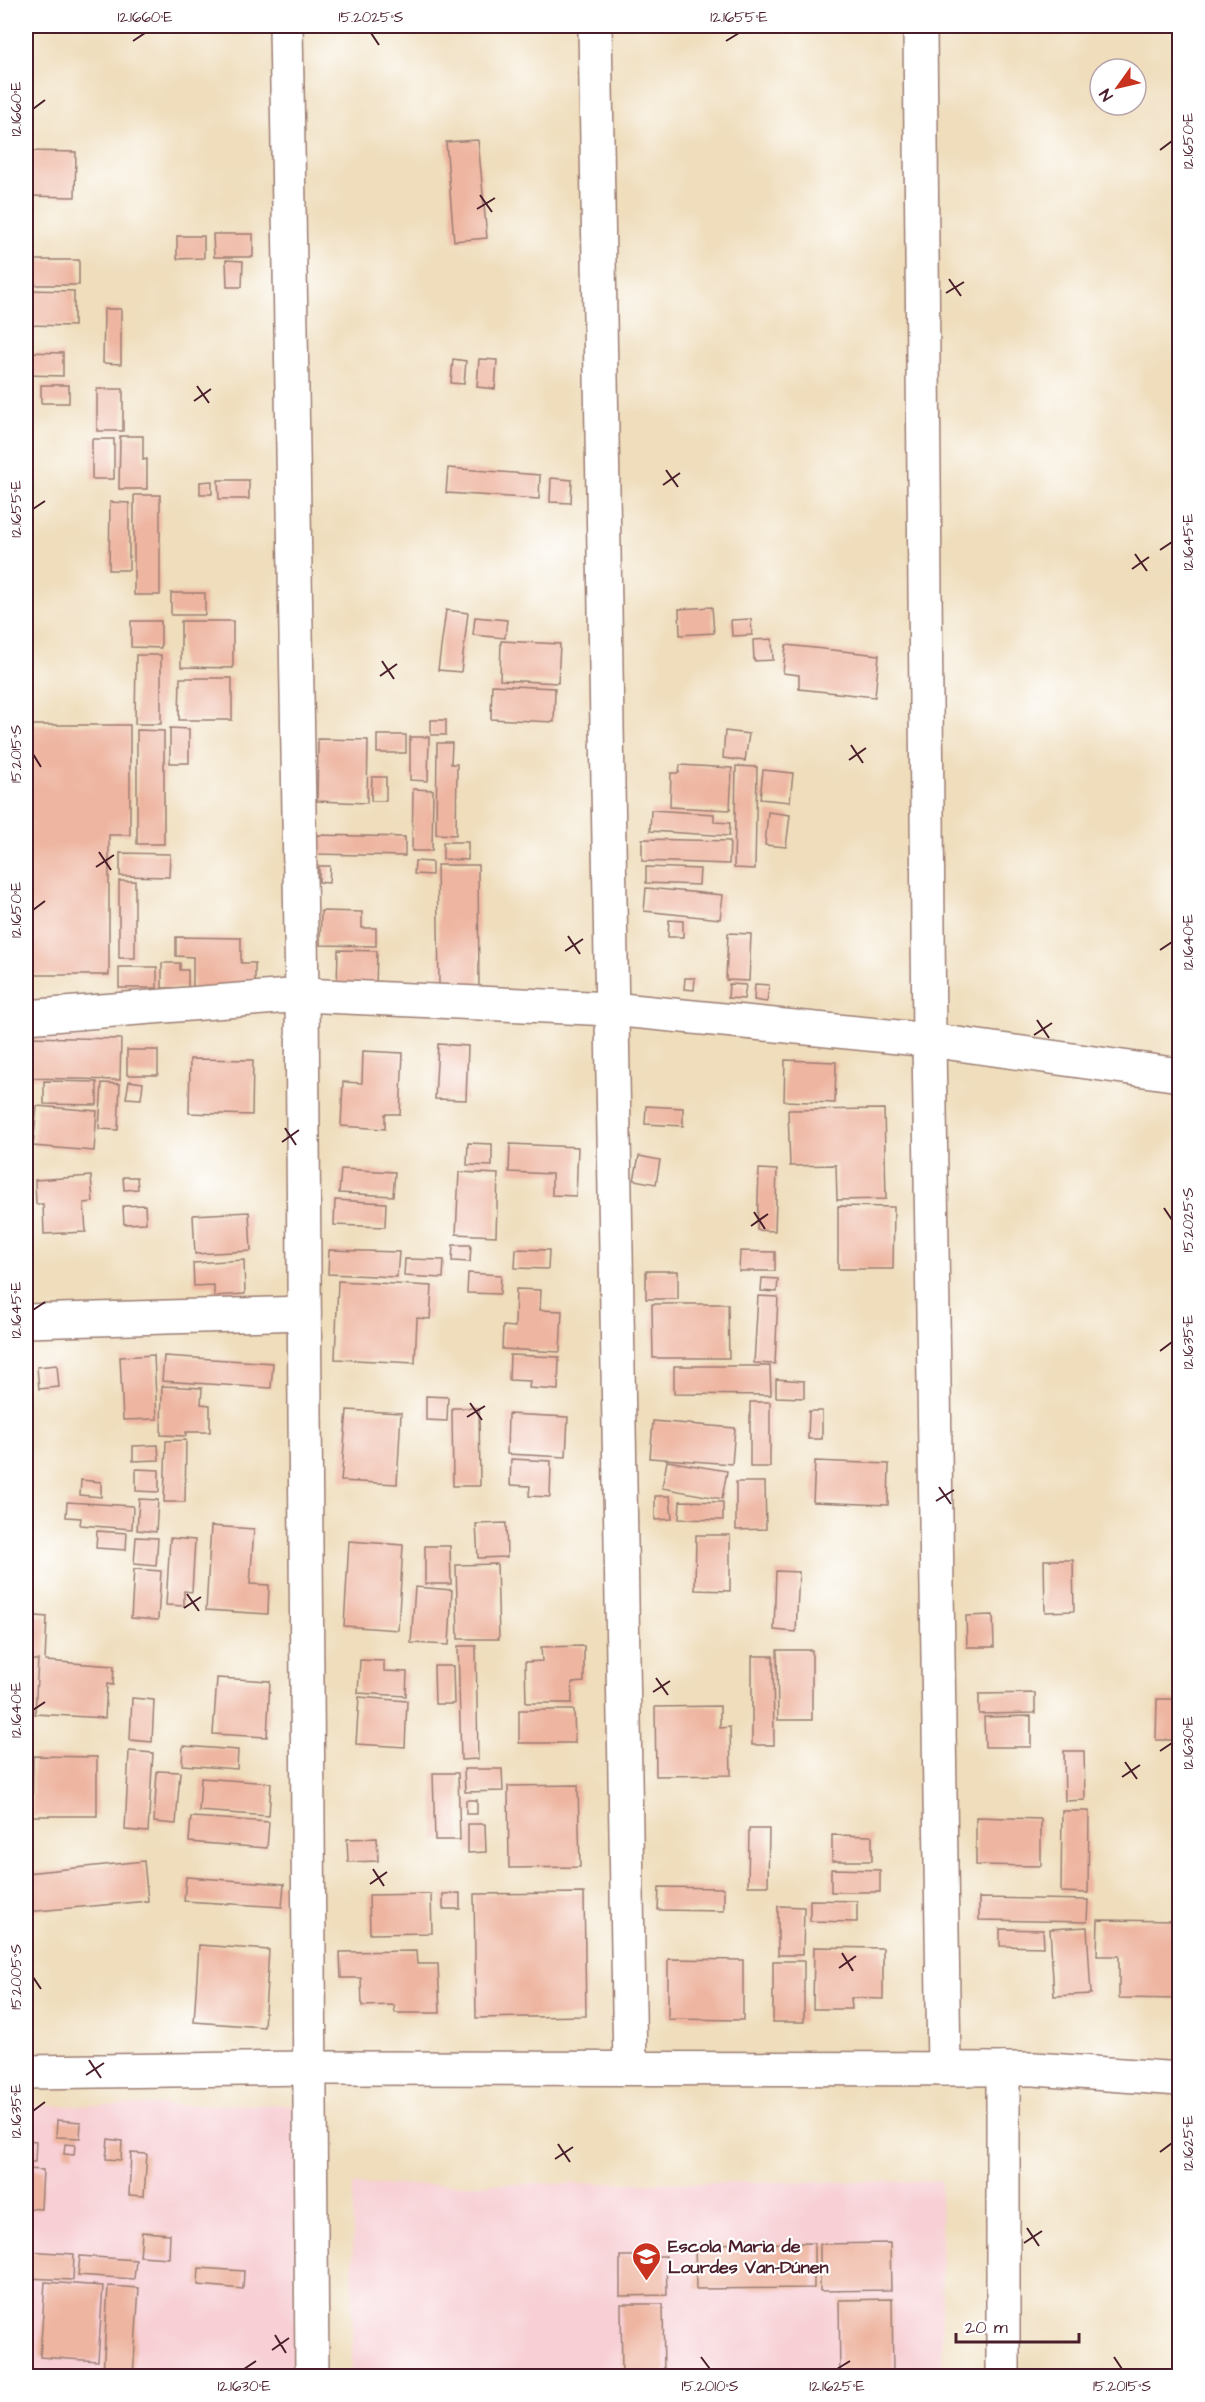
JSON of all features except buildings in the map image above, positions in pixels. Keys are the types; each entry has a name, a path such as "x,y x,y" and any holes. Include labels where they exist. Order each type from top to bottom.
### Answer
{"street":[{"path":"286,26 302,995 312,2376"},
{"path":"595,26 630,2068"},
{"path":"920,26 929,1040 944,2069"},
{"path":"26,1017 302,995 611,1009 929,1040 1179,1075"},
{"path":"26,1321 304,1313"},
{"path":"26,2072 309,2068 1034,2069 1179,2079"},
{"path":"1003,2069 1004,2376"}],"shaded area":[{"path":"309,2104 312,2376 26,2376 26,2106"},
{"name":"Escola Maria de Lourdes Van-Dúnen","path":"941,2181 942,2376 352,2376 353,2185"}],"place":[{"name":"Escola Maria de Lourdes Van-Dúnen","path":"647,2282"}]}
